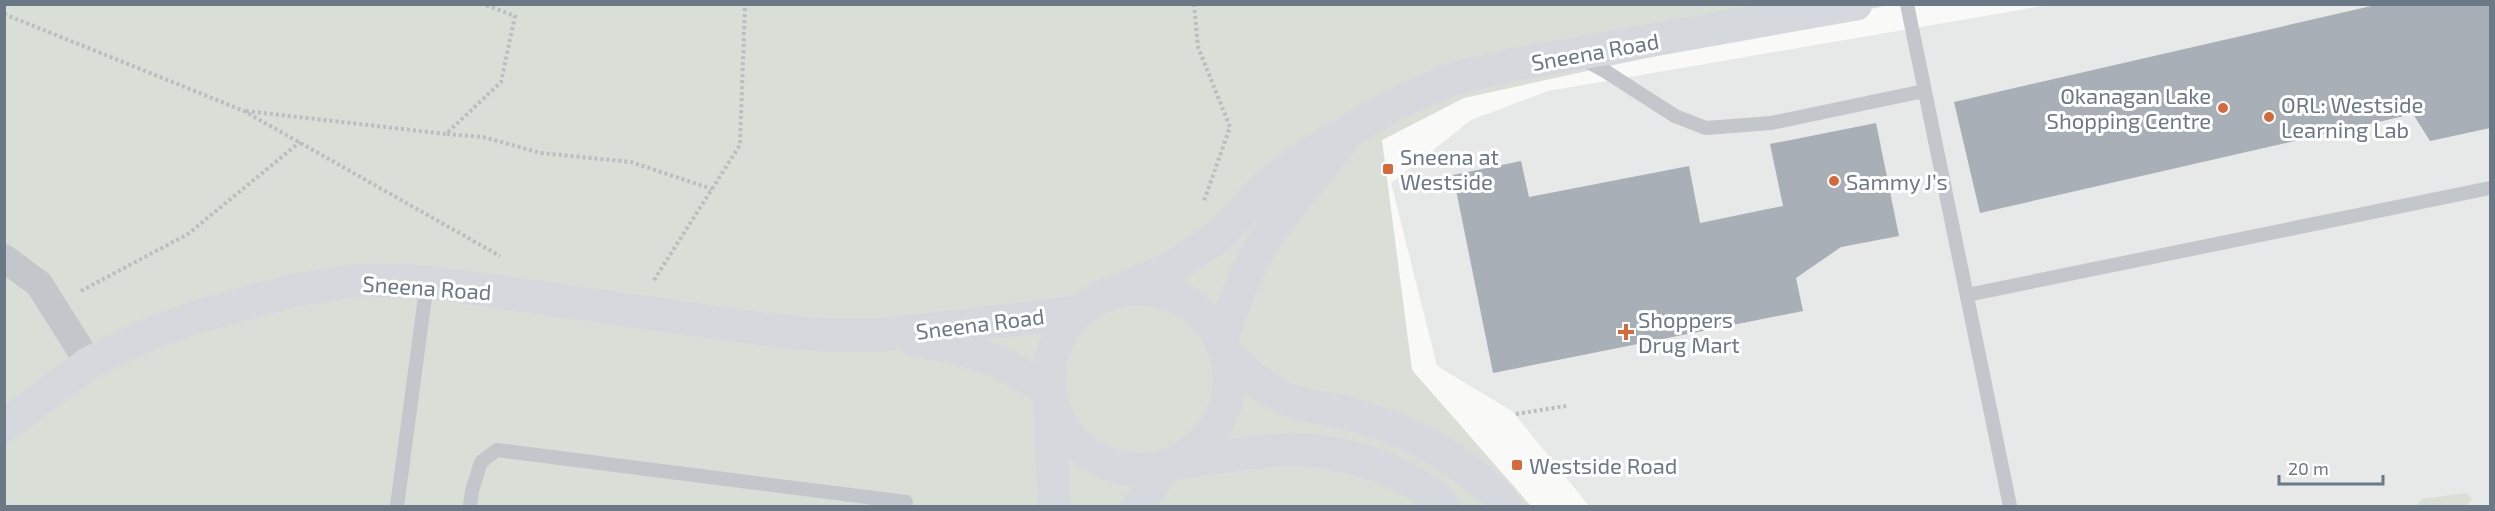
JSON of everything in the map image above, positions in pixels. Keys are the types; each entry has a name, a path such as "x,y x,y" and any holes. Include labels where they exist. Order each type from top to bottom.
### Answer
{"main road":[{"name":"Sneena Road","path":"1118,291 1172,268 1221,234 1269,183 1306,156 1395,104 1449,80 1512,65 1856,4"},
{"name":"Sneena Road","path":"1224,347 1242,284 1256,253 1285,211 1320,172 1346,132"},
{"name":"Sneena Road","path":"4,426 89,363 147,335 207,314 291,291 359,280 427,282 777,331 825,335 882,335 1078,312"},
{"path":"1054,507 1049,368 1054,347 1064,328 1078,312 1097,299 1118,291 1149,289 1178,297 1203,315 1224,347 1263,387 1300,404 1358,417 1399,431 1444,453 1492,490 1506,507"},
{"name":"Sneena Road","path":"882,335 948,346 995,360 1049,394"},
{"path":"1138,507 1168,465 1190,456 1211,436 1225,411 1230,383 1224,347"},
{"path":"1049,394 1061,426 1080,449 1105,464 1134,470 1282,450 1317,450 1395,472 1435,497 1444,507"}],"street":[{"path":"4,258 39,284 89,363"}],"lane":[{"path":"1907,4 2010,507"},
{"path":"1574,54 1605,71 1674,116 1706,128 1771,123 1924,91"},
{"path":"1967,295 2490,188"},
{"path":"397,507 427,282"},
{"path":"471,507 472,491 482,462 497,450 906,502 905,507"}],"path":[{"path":"446,134 501,82 515,16 483,4"},
{"path":"634,311 740,146 745,4"},
{"path":"1194,4 1198,47 1230,127 1202,205"},
{"path":"4,14 244,111 507,260"},
{"path":"244,111 483,137 542,153 631,162 712,189"},
{"path":"51,304 112,276 188,234 300,142"},
{"path":"1516,414 1566,406"}],"shaded area":[{"path":"4,5 1889,5 1464,98 1382,140 1412,370 1531,506 5,506"},
{"name":"Okanagan Lake Shopping Centre","path":"2048,5 2490,5 2490,506 1589,506 1512,411 1437,366 1391,183 1471,120 1548,91"},
{"path":"2467,493 2472,499 2467,506 2416,506 2422,499"}],"building":[{"name":"Okanagan Lake Shopping Centre","path":"2380,4 2490,4 2490,128 2430,141 2413,114 1980,213 1954,102"},
{"path":"1876,123 1899,236 1841,247 1796,278 1803,311 1493,373 1453,175 1521,161 1529,197 1689,166 1700,223 1783,206 1770,144"}],"place":[{"name":"Okanagan Lake Shopping Centre","path":"2223,108"},
{"name":"ORL: Westside Learning Lab","path":"2269,117"},
{"name":"Sneena at Westside","path":"1388,169"},
{"name":"Sammy J’s","path":"1834,181"},
{"name":"Shoppers Drug Mart","path":"1626,332"},
{"name":"Westside Road","path":"1517,465"}]}
